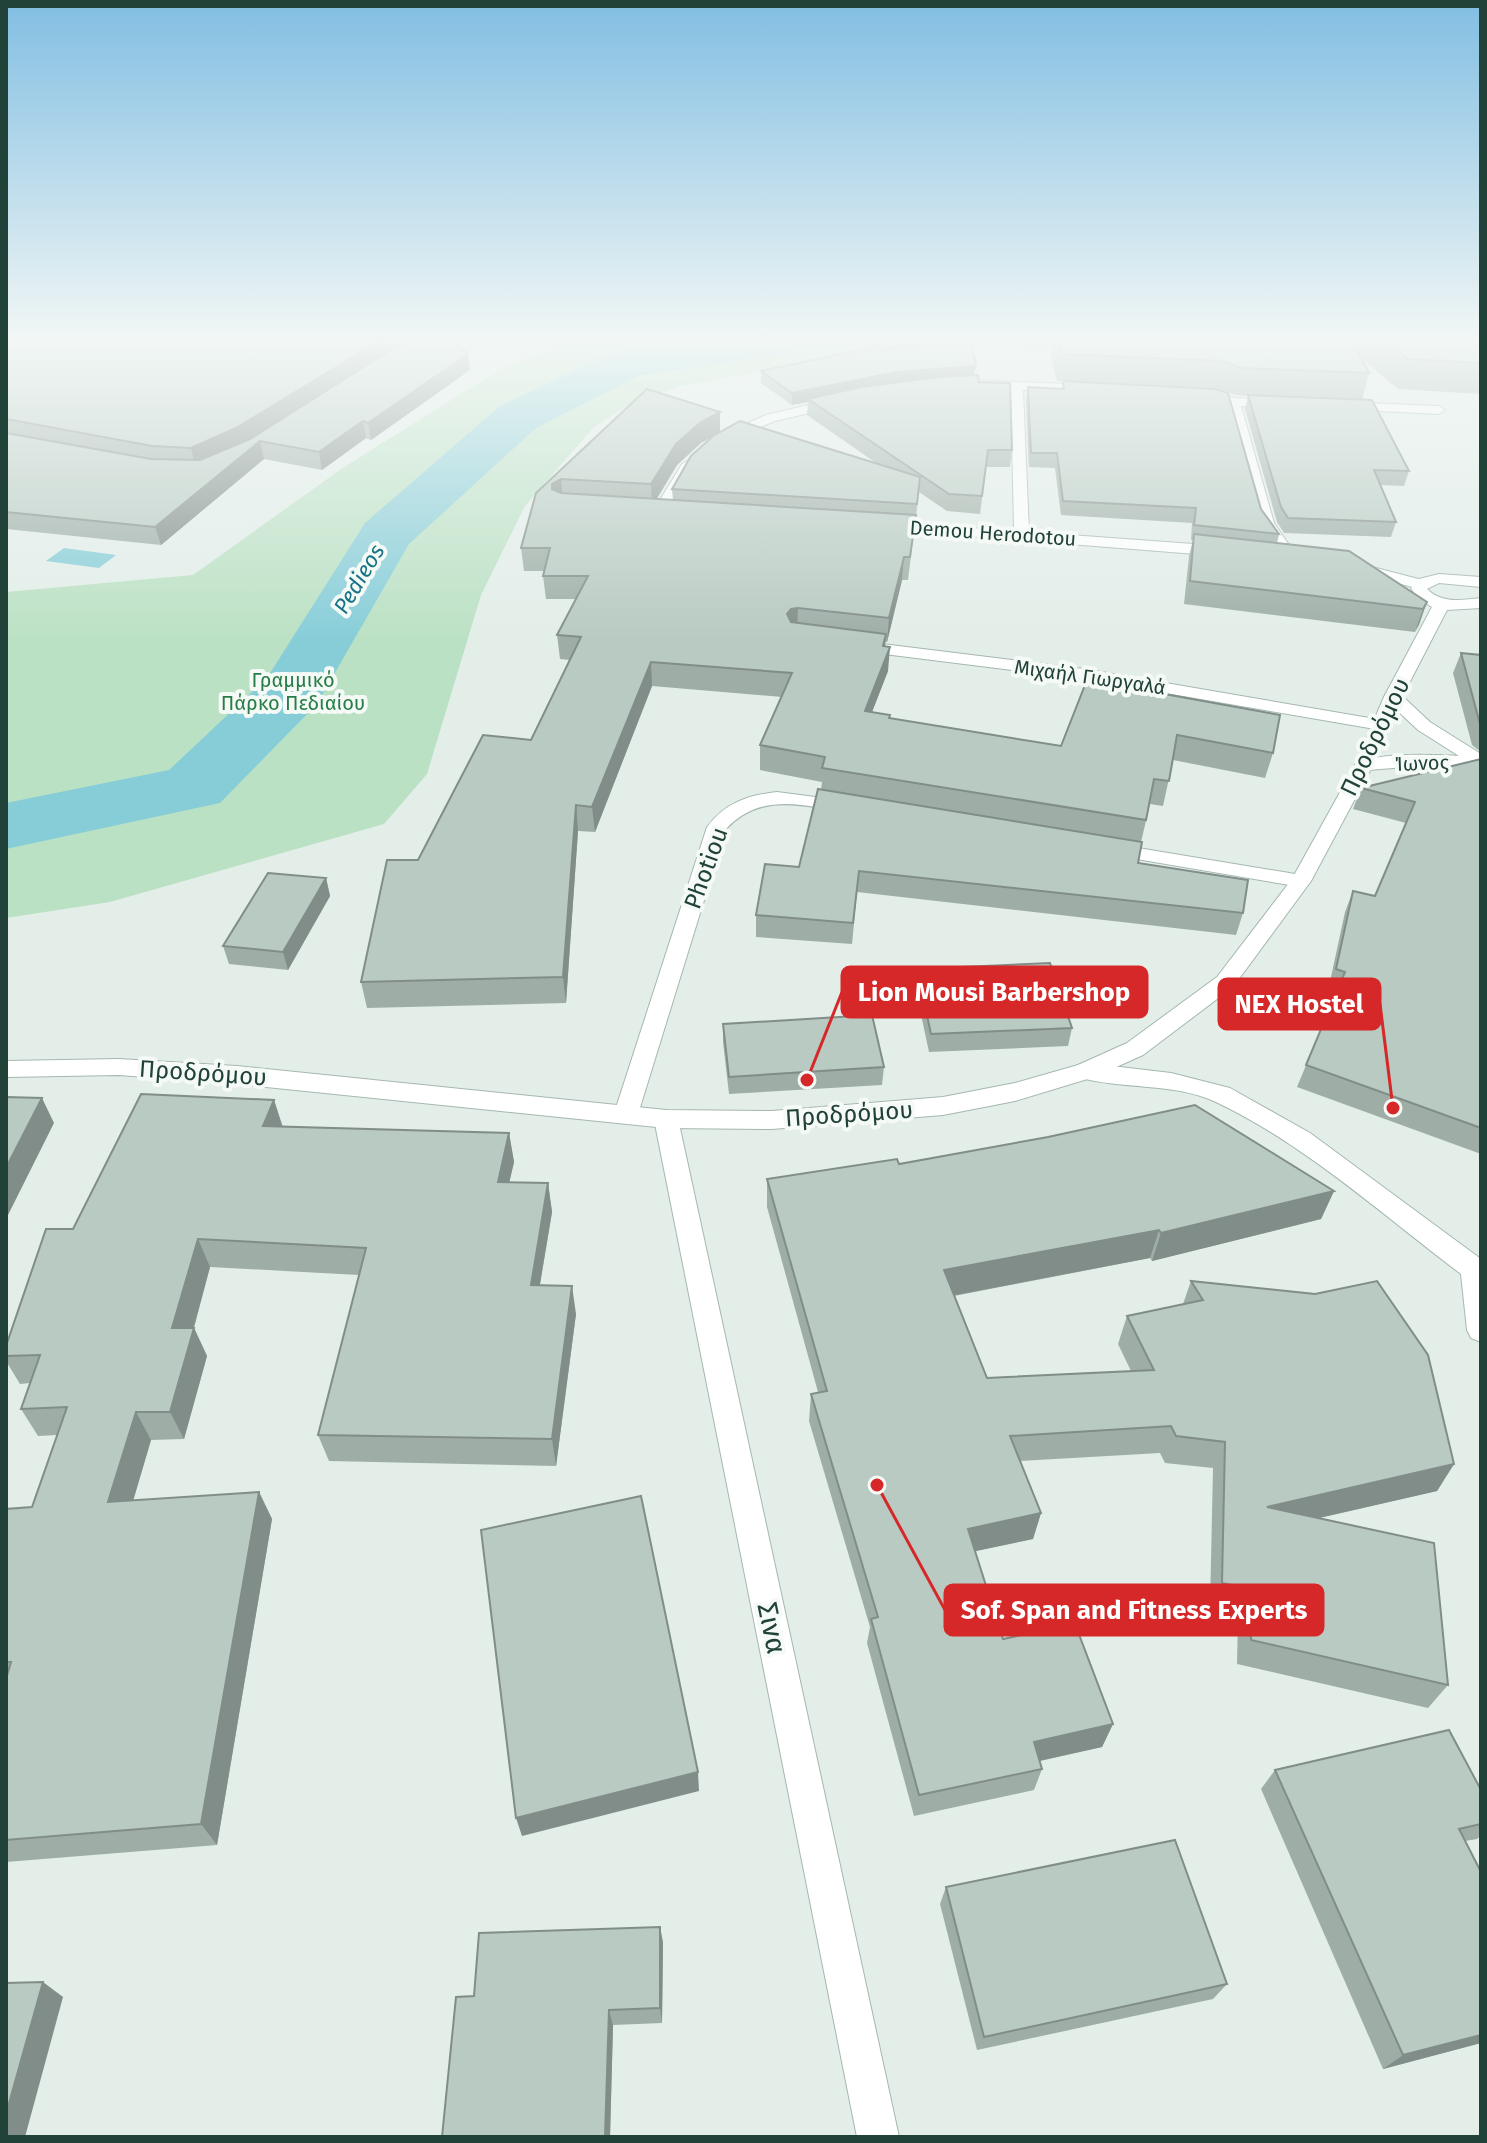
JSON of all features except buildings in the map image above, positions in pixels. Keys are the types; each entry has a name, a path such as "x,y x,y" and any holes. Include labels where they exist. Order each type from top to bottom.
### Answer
{"street":[{"path":"660,513 684,469 719,441"},
{"path":"1019,441 1022,534"},
{"path":"1244,441 1267,523 1284,548 1307,560 1270,556"},
{"name":"Demou Herodotou","path":"865,525 1022,534 1239,553"},
{"path":"1338,564 1420,584 1435,579 1481,582"},
{"path":"1420,584 1423,595 1442,604 1478,604 1481,594 1458,581"},
{"name":"Προδρόμου","path":"6,1069 119,1067 237,1075 666,1119 772,1120 943,1106 1015,1092 1086,1071 1135,1049 1225,982 1301,881 1363,767 1393,697 1442,604"},
{"name":"Μιχαήλ Γιωργαλά","path":"844,644 1084,674 1381,725"},
{"name":"Ίωνος","path":"1393,697 1424,726 1481,762"},
{"name":"Ίωνος","path":"1363,767 1418,760 1481,762"},
{"name":"Photiou","path":"626,1114 717,827 725,816 735,807 771,797 793,797 871,810"},
{"path":"1088,846 1301,881"},
{"path":"1086,1071 1171,1082 1221,1094 1301,1140 1477,1270 1481,1330"},
{"name":"Σινα","path":"666,1119 878,2137"}],"green space":[{"name":"Γραμμικό Πάρκο Πεδιαίου","path":"386,441 582,441 525,506 481,595 427,774 384,824 110,902 6,918 6,592 193,575 344,467"}],"water":[{"path":"64,548 116,555 99,568 46,561"}],"waterway":[{"name":"Pedieos","path":"6,826 194,787 293,690 385,535 491,441"}],"place":[{"name":"Lion Mousi Barbershop","path":"807,1080"},
{"name":"NEX Hostel","path":"1393,1108"},
{"name":"Sof. Span and Fitness Experts","path":"877,1485"}]}
